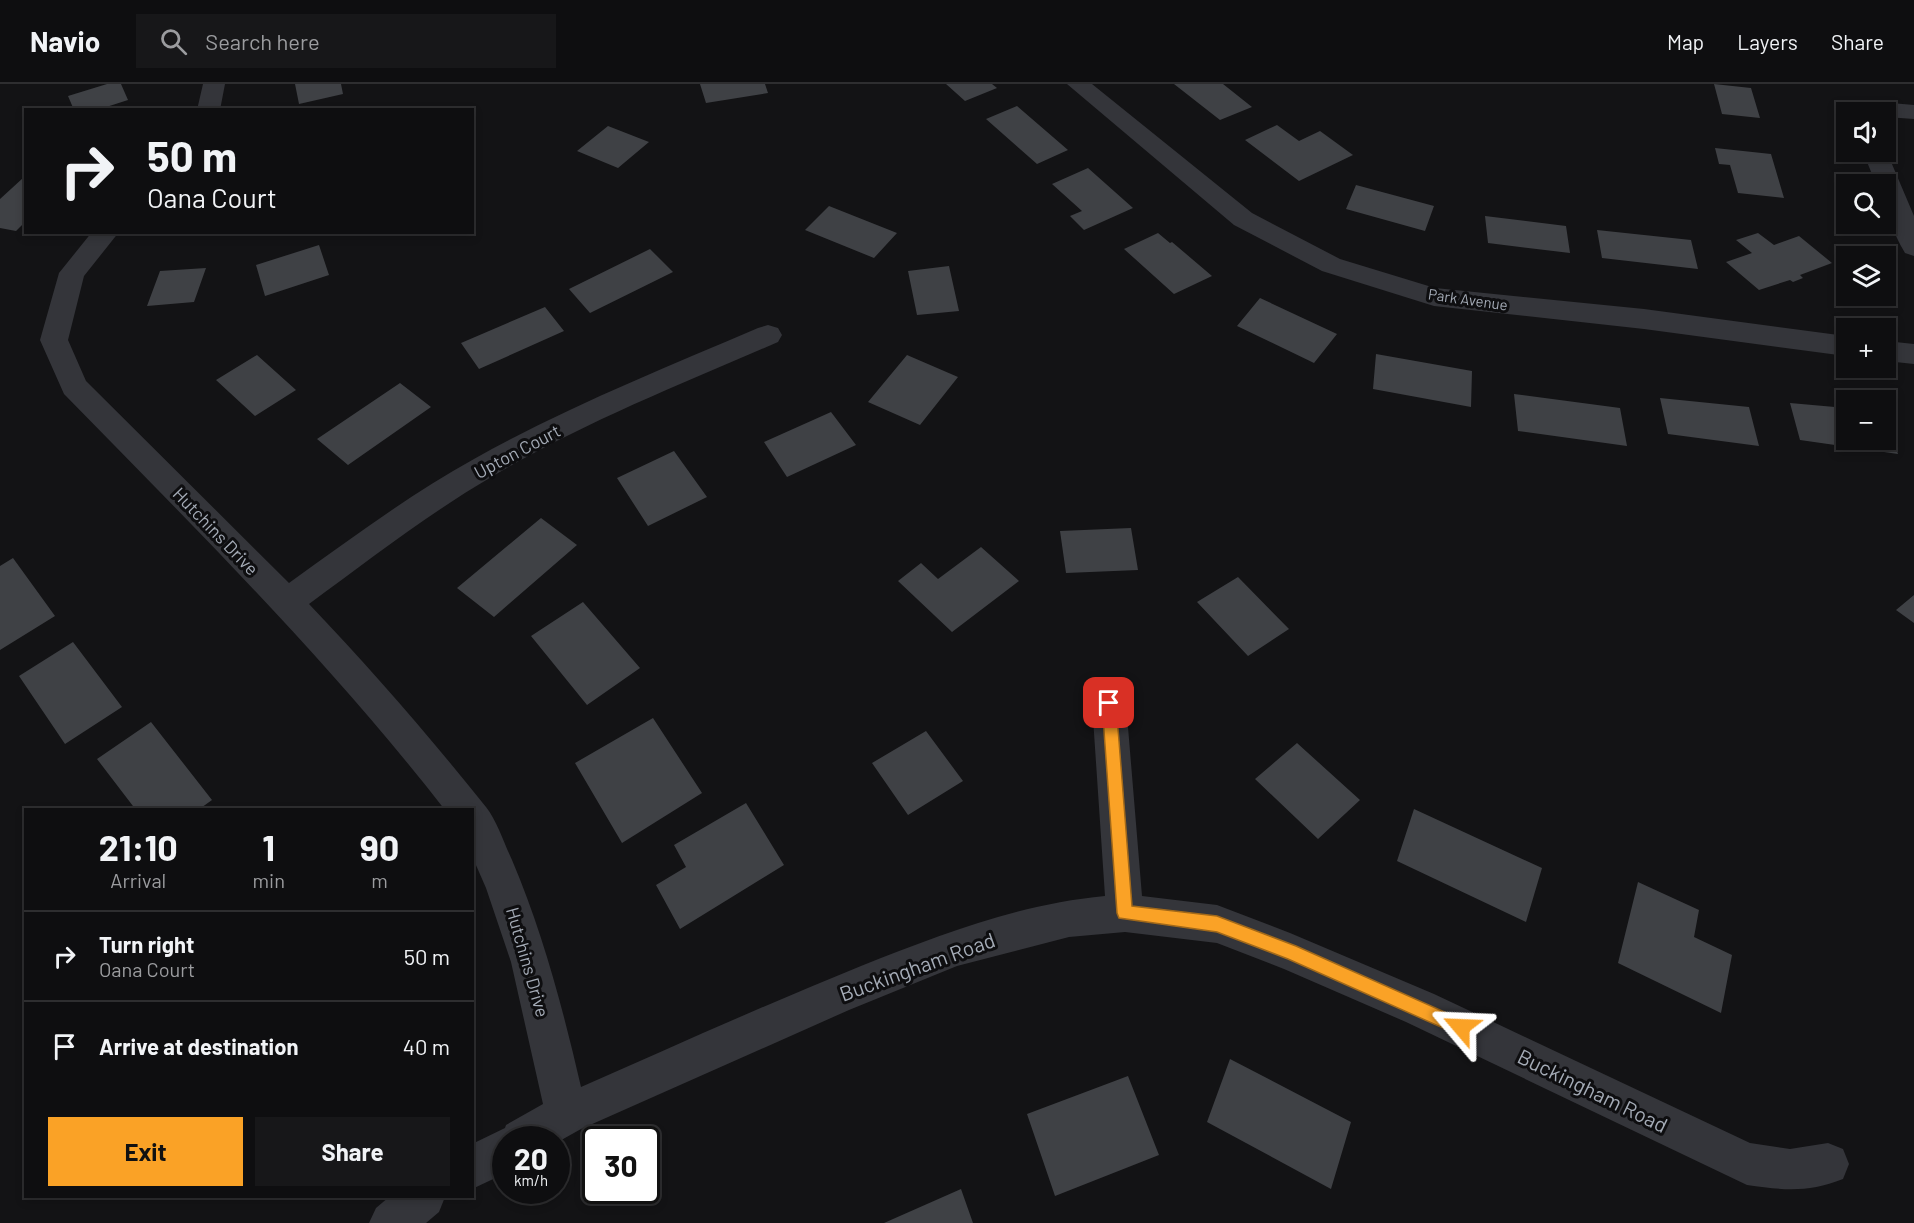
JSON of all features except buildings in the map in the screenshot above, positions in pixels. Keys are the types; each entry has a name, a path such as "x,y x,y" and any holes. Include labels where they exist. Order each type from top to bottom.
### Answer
{"street":[{"path":"208,108 214,84"},
{"name":"Park Avenue","path":"1078,84 1243,219 1331,265 1434,297 1644,319 1836,345"},
{"path":"1848,84 1855,102"},
{"path":"1896,111 1914,112"},
{"path":"1879,162 1914,247"},
{"name":"Hutchins Drive","path":"105,234 72,273 54,340 74,387 286,603 420,748 465,808"},
{"name":"Upton Court","path":"286,603 397,523 482,468 571,422 768,335"},
{"path":"1896,352 1914,354"},
{"path":"1109,703 1125,913"},
{"name":"Hutchins Drive","path":"474,821 503,878 529,953 566,1114"},
{"name":"Buckingham Road","path":"545,1126 566,1114 838,995 957,947 1069,918 1125,913 1217,924 1290,952 1420,1008 1747,1164 1790,1170 1828,1164"},
{"path":"474,1167 492,1157"},
{"path":"391,1223 423,1198"}],"route":[{"path":"1109,703 1125,913 1217,924 1290,952 1461,1027"}]}
